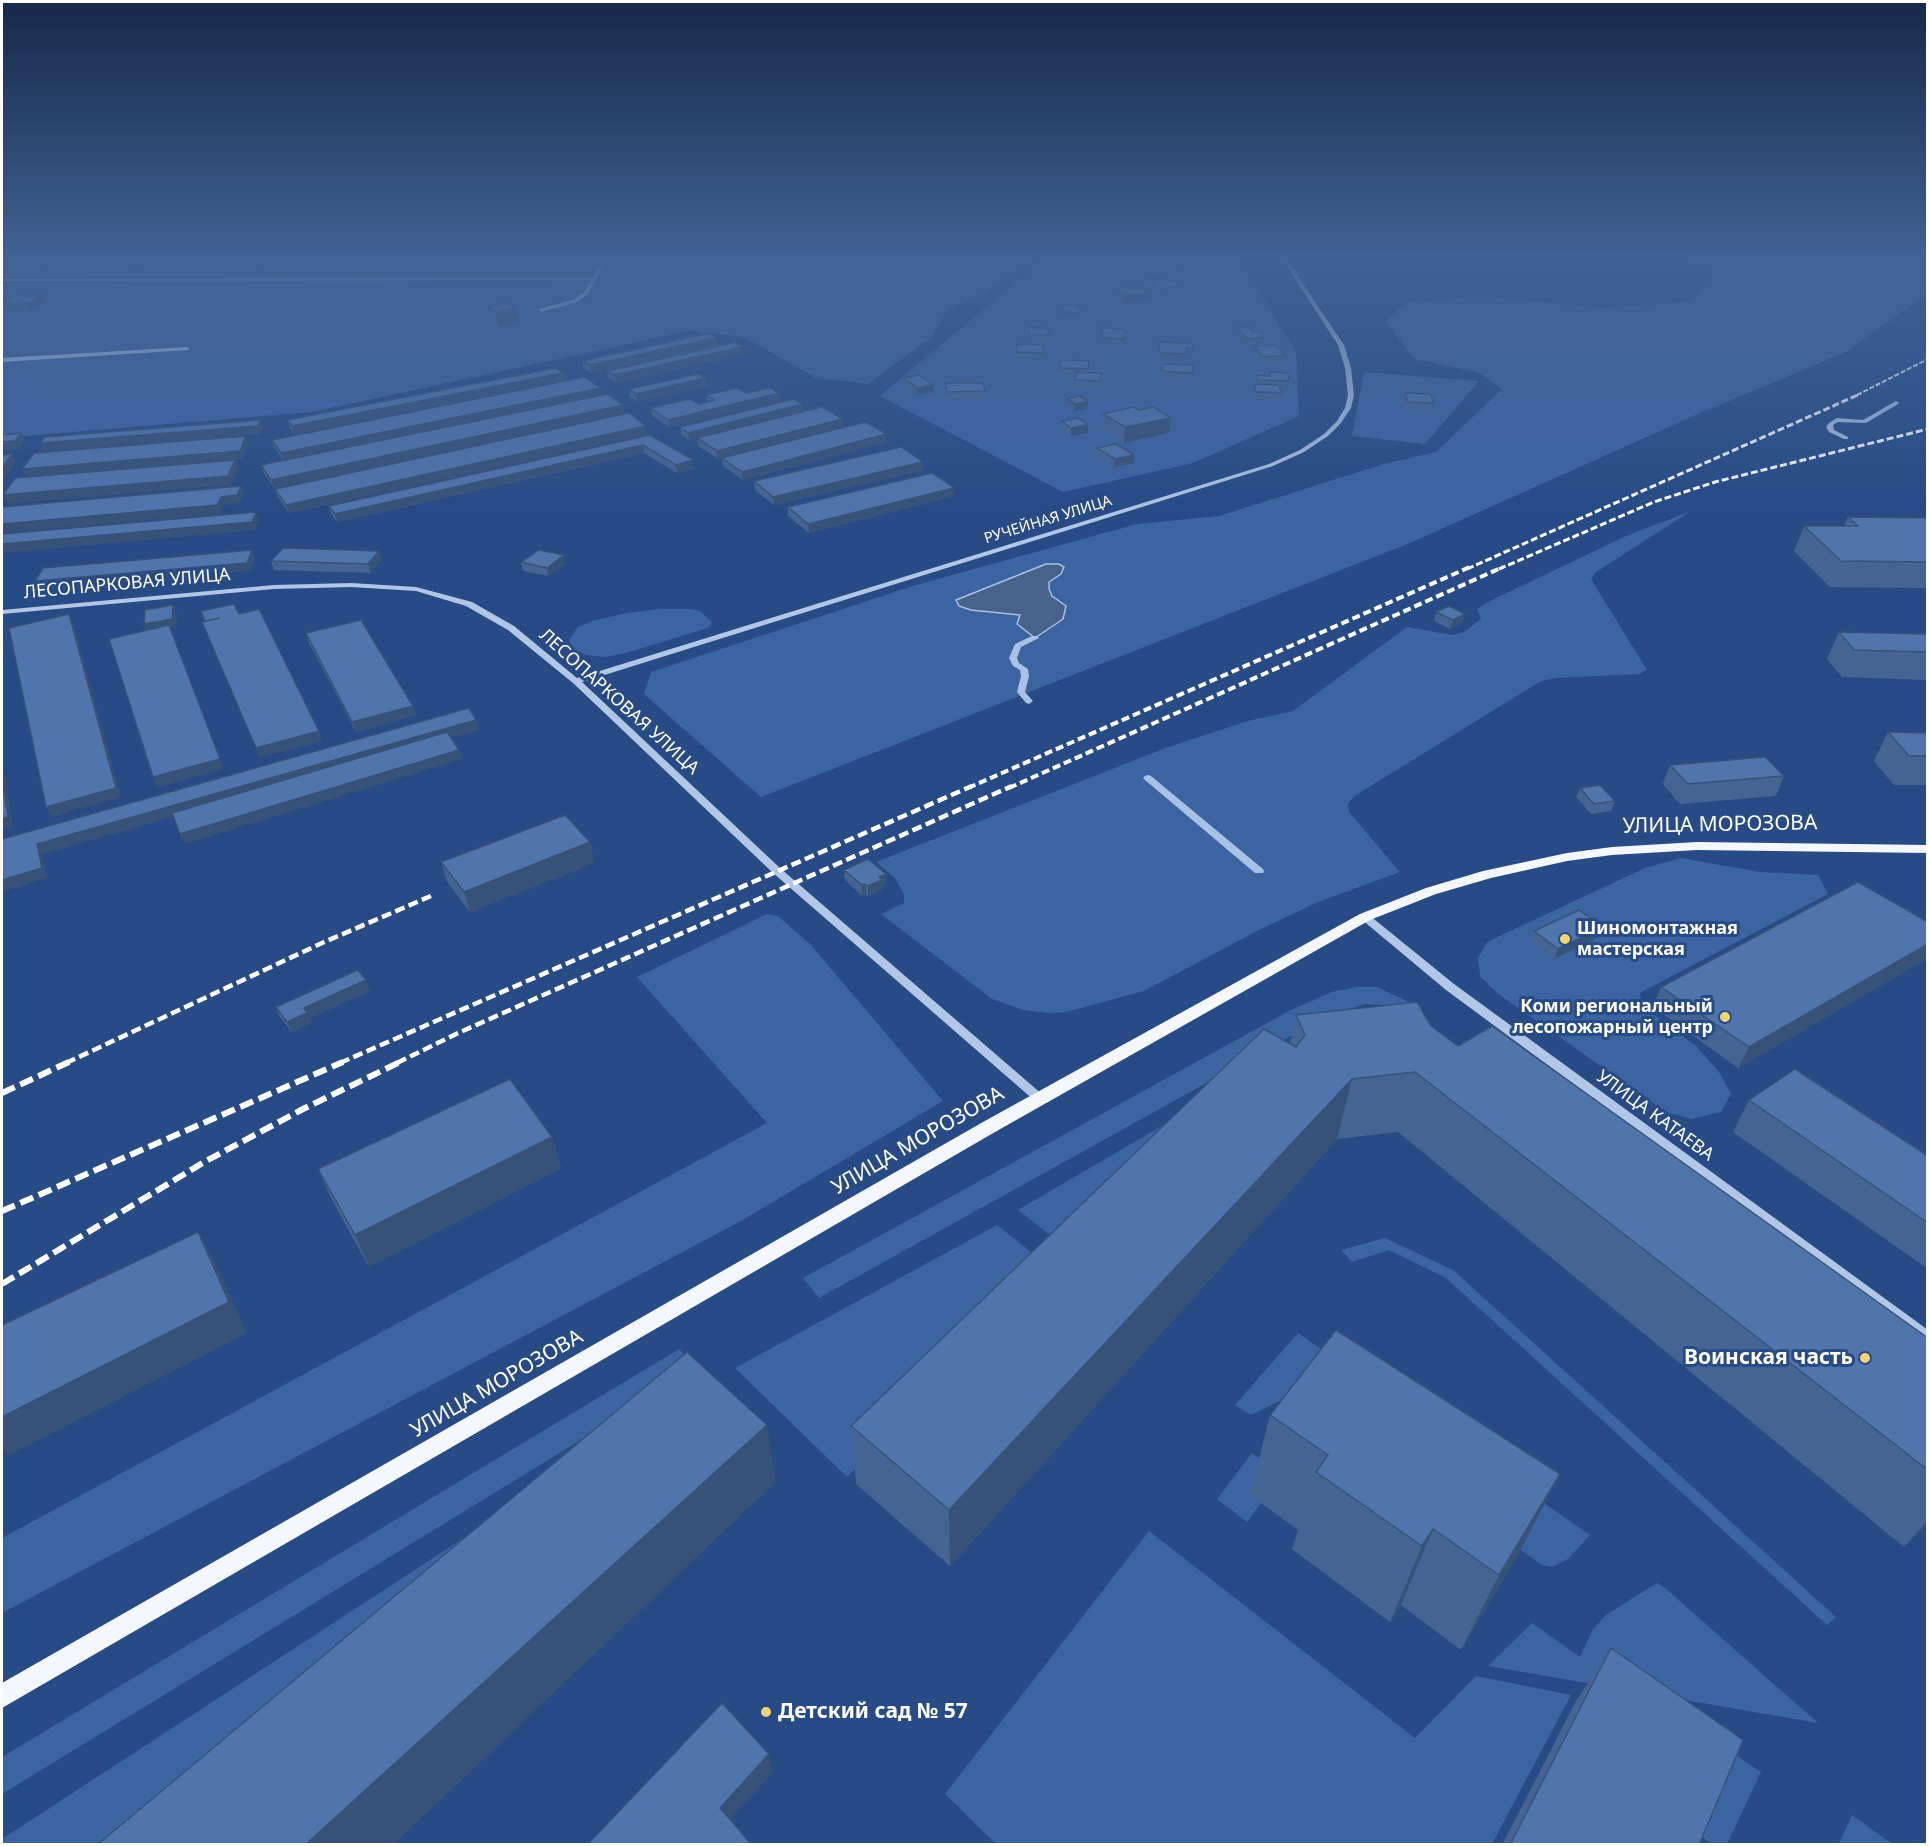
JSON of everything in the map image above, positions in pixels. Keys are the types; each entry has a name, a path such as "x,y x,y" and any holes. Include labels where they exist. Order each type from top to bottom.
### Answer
{"main road":[{"name":"УЛИЦА МОРОЗОВА","path":"2,1696 1039,1098 1365,917 1468,879 1567,857 1654,847 1697,846 1928,849"}],"street":[{"name":"РУЧЕЙНАЯ УЛИЦА","path":"576,681 1271,465 1302,451 1326,435 1340,422 1348,408 1351,395 1347,368 1340,343"},
{"path":"2,360 187,350"},
{"name":"ЛЕСОПАРКОВАЯ УЛИЦА","path":"2,612 274,587 351,585 416,589 469,604 511,628 576,681 776,870 1039,1098"},
{"name":"УЛИЦА КАТАЕВА","path":"1365,917 1450,987 1928,1338"}],"shaded area":[{"path":"2,343 632,343 312,412 2,438"},
{"path":"755,343 924,343 868,384 816,378"},
{"path":"943,343 1291,343 1296,352 1299,416 1193,463 1063,492 880,396"},
{"path":"1402,343 1858,343 1846,352 1698,414 1410,543 761,797 644,694 651,672 916,585 1137,524 1219,516 1384,464 1436,452 1502,389 1479,373 1415,359"},
{"path":"1364,372 1479,381 1425,444 1352,436"},
{"path":"1691,511 1596,572 1591,579 1647,670 1639,674 1555,678 1541,681 1356,795 1348,803 1349,812 1400,872 1318,902 1257,931 1144,991 1066,1012 1023,1010 992,999 881,914 904,903 904,895 895,878 876,862 1168,747 1248,721 1293,711 1407,627 1453,635 1464,632 1481,619 1477,609 1492,600 1626,536"},
{"path":"1046,564 1059,564 1064,567 1061,574 1049,582 1049,589 1052,596 1066,606 1063,619 1035,638 1017,624 1020,615 971,610 959,606 956,600"},
{"path":"660,609 700,611 712,622 708,628 606,657 586,655 573,649 569,640 578,627 593,621 626,613"},
{"path":"1681,858 1760,872 1818,875 1828,894 1640,993 1642,1006 1696,1046 1719,1072 1731,1094 1721,1112 1691,1119 1666,1112 1497,993 1480,976 1478,958 1487,942 1645,868"},
{"path":"767,914 778,916 811,945 943,1101 741,1221 2,1613 2,1538 767,1123 637,977"},
{"path":"1356,987 1377,987 1409,1002 1401,1006 1365,1004 1336,1013 1311,1025 819,1298 803,1278 1289,1011 1332,992"},
{"path":"1273,1061 1076,1255 1018,1210"},
{"path":"997,1225 1056,1272 847,1477 735,1368"},
{"path":"1385,1238 1453,1270 1836,1617 1827,1625 1446,1278 1389,1250 1352,1262 1341,1250"},
{"path":"1298,1333 1423,1420 1323,1380 1251,1415 1235,1405"},
{"path":"679,1349 697,1369 2,1794 2,1757"},
{"path":"680,1397 182,1844 2,1844 2,1839"},
{"path":"1466,1449 1590,1535 1568,1559 1552,1567 1542,1565 1437,1493"},
{"path":"1252,1453 1271,1467 1261,1503 1247,1522 1217,1499"},
{"path":"1149,1531 1415,1738 1476,1676 1571,1695 1492,1844 996,1844 945,1794"},
{"path":"1657,1583 1818,1723 1488,1666 1532,1623 1580,1657 1593,1629 1606,1615"},
{"path":"1669,1710 1761,1772 1727,1844 1712,1844 1690,1829"},
{"path":"1852,1815 1892,1844 1839,1844"}],"building":[{"path":"664,343 693,343 590,365 582,361"},
{"path":"730,343 737,343 743,347 615,375 607,371"},
{"path":"1159,343 1192,343 1193,348 1186,348 1186,354 1159,353"},
{"path":"1017,344 1043,345 1043,353 1016,352"},
{"path":"1276,345 1285,356 1263,357 1254,346"},
{"path":"1061,360 1089,361 1088,369 1060,368"},
{"path":"1162,364 1193,365 1193,373 1162,371"},
{"path":"556,368 563,373 292,426 287,420"},
{"path":"1077,372 1101,373 1100,381 1075,380"},
{"path":"1270,372 1288,373 1289,381 1257,380 1257,375 1270,376"},
{"path":"698,374 706,378 636,394 629,389"},
{"path":"919,375 933,385 917,388 904,378"},
{"path":"585,377 600,388 281,453 272,440"},
{"path":"946,383 983,383 985,391 947,392"},
{"path":"1254,384 1279,385 1282,393 1256,392"},
{"path":"737,388 746,393 770,388 779,393 668,420 651,408 690,399 699,404 714,400 706,395"},
{"path":"1405,393 1430,394 1434,403 1408,402"},
{"path":"607,394 623,405 271,480 261,465"},
{"path":"1080,396 1088,401 1075,404 1067,399"},
{"path":"794,399 803,404 688,433 680,427"},
{"path":"822,407 843,419 717,451 697,438"},
{"path":"1134,407 1139,410 1153,407 1171,418 1125,427 1103,414"},
{"path":"629,413 646,426 286,505 275,489"},
{"path":"1078,418 1088,425 1071,428 1062,421"},
{"path":"260,420 258,426 40,443 45,437"},
{"path":"865,422 887,434 742,472 722,458"},
{"path":"21,433 15,441 2,442 2,435"},
{"path":"650,435 693,460 676,465 643,445 335,514 329,506"},
{"path":"246,436 240,451 22,469 34,453"},
{"path":"1116,444 1134,455 1115,459 1097,448"},
{"path":"901,447 923,462 773,497 754,481"},
{"path":"12,454 2,469 2,455"},
{"path":"235,460 228,476 3,495 15,478"},
{"path":"932,473 954,488 808,524 788,507"},
{"path":"241,486 237,495 221,497 217,505 2,524 2,507"},
{"path":"256,512 252,522 2,544 2,534"},
{"path":"1848,517 1928,518 1928,562 1841,561 1804,526 1858,526"},
{"path":"283,548 379,551 368,564 271,561"},
{"path":"252,550 247,563 35,581 43,568"},
{"path":"539,550 564,555 547,568 521,562"},
{"path":"234,604 239,614 259,609 319,731 256,748 202,622 219,618 205,621 201,611"},
{"path":"173,605 172,619 144,624 145,610"},
{"path":"1449,606 1465,614 1453,620 1436,612"},
{"path":"69,614 116,788 46,807 9,628"},
{"path":"361,620 413,706 352,722 306,633"},
{"path":"169,625 220,759 153,777 109,639"},
{"path":"1839,632 1928,634 1928,652 1854,650"},
{"path":"469,708 476,720 37,844 42,868 2,880 2,839"},
{"path":"447,732 459,750 180,834 172,813"},
{"path":"1888,732 1928,733 1928,756 1909,756"},
{"path":"1765,757 1784,776 1688,784 1670,765"},
{"path":"2,781 8,817 2,819"},
{"path":"1600,785 1615,801 1594,804 1580,788"},
{"path":"565,815 590,842 464,892 441,862"},
{"path":"868,859 886,874 879,877 882,880 868,886 862,885 844,870"},
{"path":"1858,882 1928,922 1928,944 1749,1047 1661,987"},
{"path":"1579,910 1603,927 1558,949 1534,931"},
{"path":"358,970 366,980 304,1008 307,1013 287,1022 276,1007"},
{"path":"1417,1002 1431,1026 1458,1046 1492,1026 1928,1338 1928,1470 1415,1072 1352,1079 949,1510 851,1426 1264,1029 1296,1047 1305,1035 1296,1015"},
{"path":"1795,1069 1928,1156 1928,1223 1749,1100"},
{"path":"510,1079 552,1137 355,1235 318,1169"},
{"path":"198,1232 229,1302 2,1417 2,1325"},
{"path":"1336,1330 1560,1474 1499,1575 1433,1529 1422,1546 1316,1472 1328,1455 1270,1415"},
{"path":"687,1352 767,1425 305,1845 97,1845"},
{"path":"1611,1648 1743,1740 1699,1845 1510,1845"},
{"path":"722,1703 769,1754 720,1808 752,1845 587,1845"}],"waterway":[{"path":"1846,438 1831,431 1829,427 1831,424 1837,420 1864,422 1896,403"},
{"path":"1029,701 1021,692 1025,676 1024,669 1016,664 1013,658 1018,646 1035,638"},
{"path":"1148,778 1259,871"}],"railway":[{"path":"1857,395 1928,359"},
{"path":"1467,569 1860,394"},
{"path":"1499,569 1654,502 1715,482 1928,429"},
{"path":"968,788 1470,567"},
{"path":"1009,788 1503,567"},
{"path":"340,1063 972,786"},
{"path":"397,1063 456,1034 1012,786"},
{"path":"66,1063 322,943 431,896"},
{"path":"2,1093 69,1062"},
{"path":"2,1211 343,1062"},
{"path":"2,1284 206,1161 305,1108 400,1062"}],"place":[{"name":"Шиномонтажная мастерская","path":"1565,939"},
{"name":"Коми региональный лесопожарный центр","path":"1725,1017"},
{"name":"Воинская часть","path":"1865,1358"},
{"name":"Детский сад № 57","path":"766,1712"}]}
